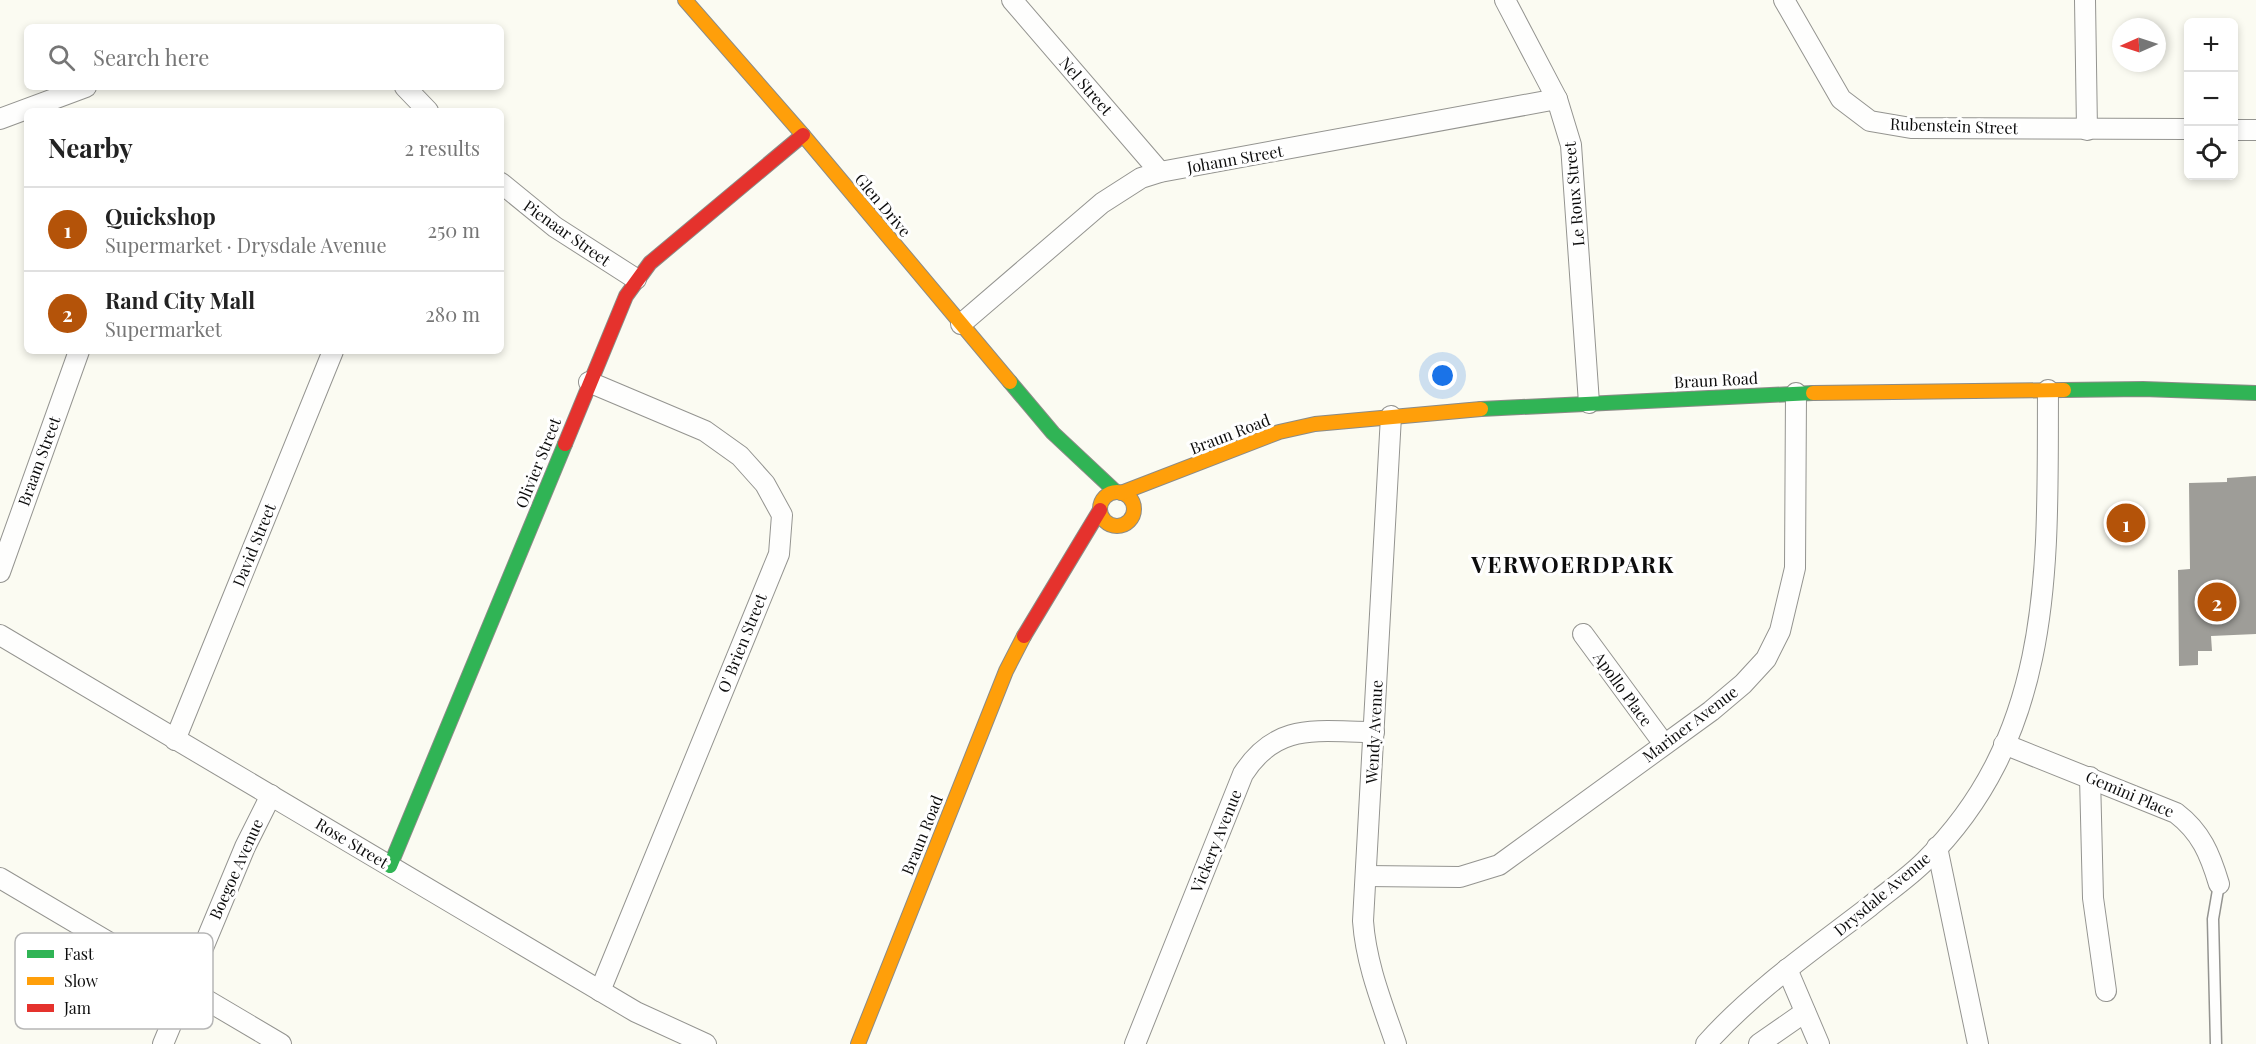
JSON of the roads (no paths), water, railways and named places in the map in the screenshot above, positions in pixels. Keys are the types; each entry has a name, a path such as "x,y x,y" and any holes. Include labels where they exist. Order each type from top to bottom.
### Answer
{"street":[{"name":"Glen Drive","path":"686,0 803,135 1053,433 1118,493 1130,499 1133,513"},
{"name":"Nel Street","path":"1012,0 1160,172"},
{"name":"Le Roux Street","path":"1505,0 1557,99 1567,128 1574,164 1589,403"},
{"name":"Rubenstein Street","path":"1784,0 1841,99 1870,121 1911,128 2184,129"},
{"path":"2085,0 2087,130"},
{"path":"45,108 61,104 82,90"},
{"path":"408,90 425,108"},
{"name":"Johann Street","path":"961,324 1102,203 1140,178 1160,172 1557,99"},
{"path":"0,119 24,113"},
{"path":"2238,130 2256,130"},
{"name":"Olivier Street","path":"390,866 619,311 636,279 650,263 803,135"},
{"name":"Pienaar Street","path":"504,185 555,227 636,279"},
{"name":"Braam Street","path":"0,572 78,354"},
{"name":"David Street","path":"175,740 332,354"},
{"name":"O' Brien Street","path":"590,382 721,440 740,456 765,484 782,515 779,554 600,991"},
{"name":"Braun Road","path":"858,1044 1006,671 1036,614 1060,579 1106,496 1186,469 1279,432 1315,424 1391,416 1796,393 2153,389 2256,393"},
{"name":"Drysdale Avenue","path":"1706,1044 1750,1000 1895,886 1937,847 1970,808 2004,744 2033,658 2041,616 2047,554 2048,390"},
{"name":"Mariner Avenue","path":"1366,876 1460,877 1499,865 1711,711 1743,684 1766,659 1780,631 1792,587 1796,557 1796,393"},
{"name":"Wendy Avenue","path":"1391,416 1366,876 1365,944 1377,994 1396,1044"},
{"name":"Glen Drive","path":"1053,433 1101,508 1105,533"},
{"name":"Braun Road","path":"1060,579 1105,533 1123,525 1133,513 1186,469"},
{"name":"Apollo Place","path":"1583,634 1664,744"},
{"name":"Rose Street","path":"0,635 600,991 662,1026 706,1044"},
{"name":"Vickery Avenue","path":"1136,1044 1243,774 1254,757 1280,738 1295,734 1374,732"},
{"name":"Gemini Place","path":"2004,744 2176,813 2190,824 2210,853 2219,884"},
{"path":"2091,777 2093,898 2106,992"},
{"name":"Boegoe Avenue","path":"209,933 245,847 271,795"},
{"path":"1937,847 1978,1044"},
{"path":"0,878 92,933"},
{"path":"1787,969 1819,1044"},
{"path":"213,1005 281,1044"},
{"path":"1759,1044 1805,1012"},
{"name":"Boegoe Avenue","path":"163,1044 169,1029"}],"lane":[{"path":"2216,1044 2213,919 2219,884"}],"place":[{"name":"Quickshop","path":"2126,523"},
{"name":"Rand City Mall","path":"2217,602"}],"district":[{"name":"VERWOERDPARK","path":"1573,565"}]}
